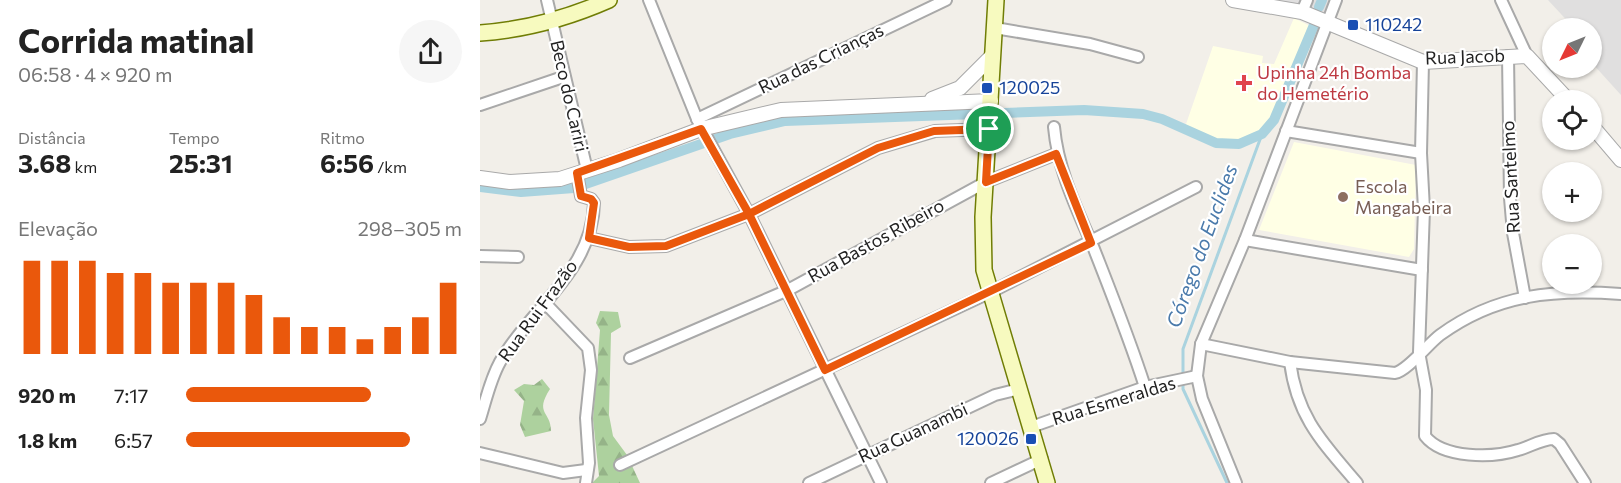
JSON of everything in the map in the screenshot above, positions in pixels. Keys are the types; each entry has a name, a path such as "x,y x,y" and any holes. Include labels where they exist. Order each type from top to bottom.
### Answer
{"main road":[{"path":"480,33 512,31 553,21 609,0"},
{"path":"996,0 983,250 989,293 1042,459 1047,483"}],"street":[{"name":"Beco do Cariri","path":"547,0 553,21 581,175 580,194 594,203 589,238"},
{"path":"649,0 702,129 788,290 881,483"},
{"name":"Rua das Crianças","path":"702,129 946,0"},
{"name":"Rua Jacob","path":"1233,0 1305,6 1326,21 1423,62 1527,56"},
{"path":"1236,483 1193,377 1202,344 1245,240 1326,21 1336,0"},
{"path":"1501,0 1527,56 1559,90"},
{"path":"995,28 1090,44 1138,57"},
{"name":"Rua Santelmo","path":"1508,56 1510,198 1513,233 1525,298"},
{"path":"918,104 960,88 992,57"},
{"path":"1423,62 1421,153 1424,209 1419,352 1426,390 1425,431 1427,439 1458,453 1498,454 1554,439 1560,444 1585,483"},
{"path":"480,105 563,77"},
{"path":"480,178 510,182 581,175 702,129 781,110 918,104 990,116"},
{"path":"589,238 629,247 654,248 678,242 749,214 878,148 990,116"},
{"path":"1054,127 1056,154 1126,328 1145,387"},
{"path":"1286,131 1421,153"},
{"path":"1602,138 1621,160"},
{"name":"Rua Bastos Ribeiro","path":"630,358 788,290 986,182 1056,154"},
{"path":"620,465 989,293 1091,243 1196,187"},
{"name":"Rua Rui Frazão","path":"480,419 499,363 528,323 546,304 589,238"},
{"path":"1245,240 1422,270"},
{"path":"480,256 518,257"},
{"path":"1202,344 1290,362 1395,373 1405,368 1419,352 1467,317 1490,306 1575,290 1621,294"},
{"path":"546,304 588,348 591,370 586,418 589,463 586,470 586,483"},
{"path":"1290,362 1293,388 1314,432 1357,483"},
{"name":"Rua Esmeraldas","path":"1031,427 1145,387 1193,377"},
{"name":"Rua Guanambi","path":"808,483 995,395 1019,389"},
{"path":"480,453 563,473 586,470"},
{"path":"991,483 1042,459"}],"shaded area":[{"path":"1279,0 1329,0 1324,14"},
{"path":"1548,0 1621,0 1621,95 1602,74 1602,18 1565,18"},
{"name":"Upinha 24h Bomba do Hemetério","path":"1294,18 1310,26 1273,118 1259,134 1238,142 1225,142 1185,127 1213,46 1263,56 1262,63 1274,64"},
{"name":"Escola Mangabeira","path":"1294,142 1416,165 1414,249 1409,257 1259,230"}],"green space":[{"path":"600,311 618,312 621,327 611,333 609,415 613,436 627,455 640,483 592,483 599,476 593,419 600,330 596,323"},
{"path":"542,379 550,389 545,397 543,408 551,431 525,437 520,425 524,401 514,390 524,384 534,385"}],"waterway":[{"name":"Córego do Euclides","path":"1319,7 1322,0"},
{"path":"480,187 521,192 574,188 730,134 785,121 1084,110 1143,114 1162,119 1216,143 1239,144 1262,134 1274,120 1314,25"},
{"name":"Córego do Euclides","path":"1227,483 1183,389 1183,349 1262,134"}],"place":[{"name":"110242","path":"1353,25"},
{"name":"Upinha 24h Bomba do Hemetério","path":"1244,83"},
{"name":"120025","path":"987,88"},
{"name":"Escola Mangabeira","path":"1343,197"},
{"name":"120026","path":"1031,439"}],"route":[{"path":"989,129 934,131 878,148 749,214 666,246 629,247 589,238 594,203 591,199 581,196 577,173 701,129 749,214 825,370 1091,243 1056,154 986,182 989,129"}]}
